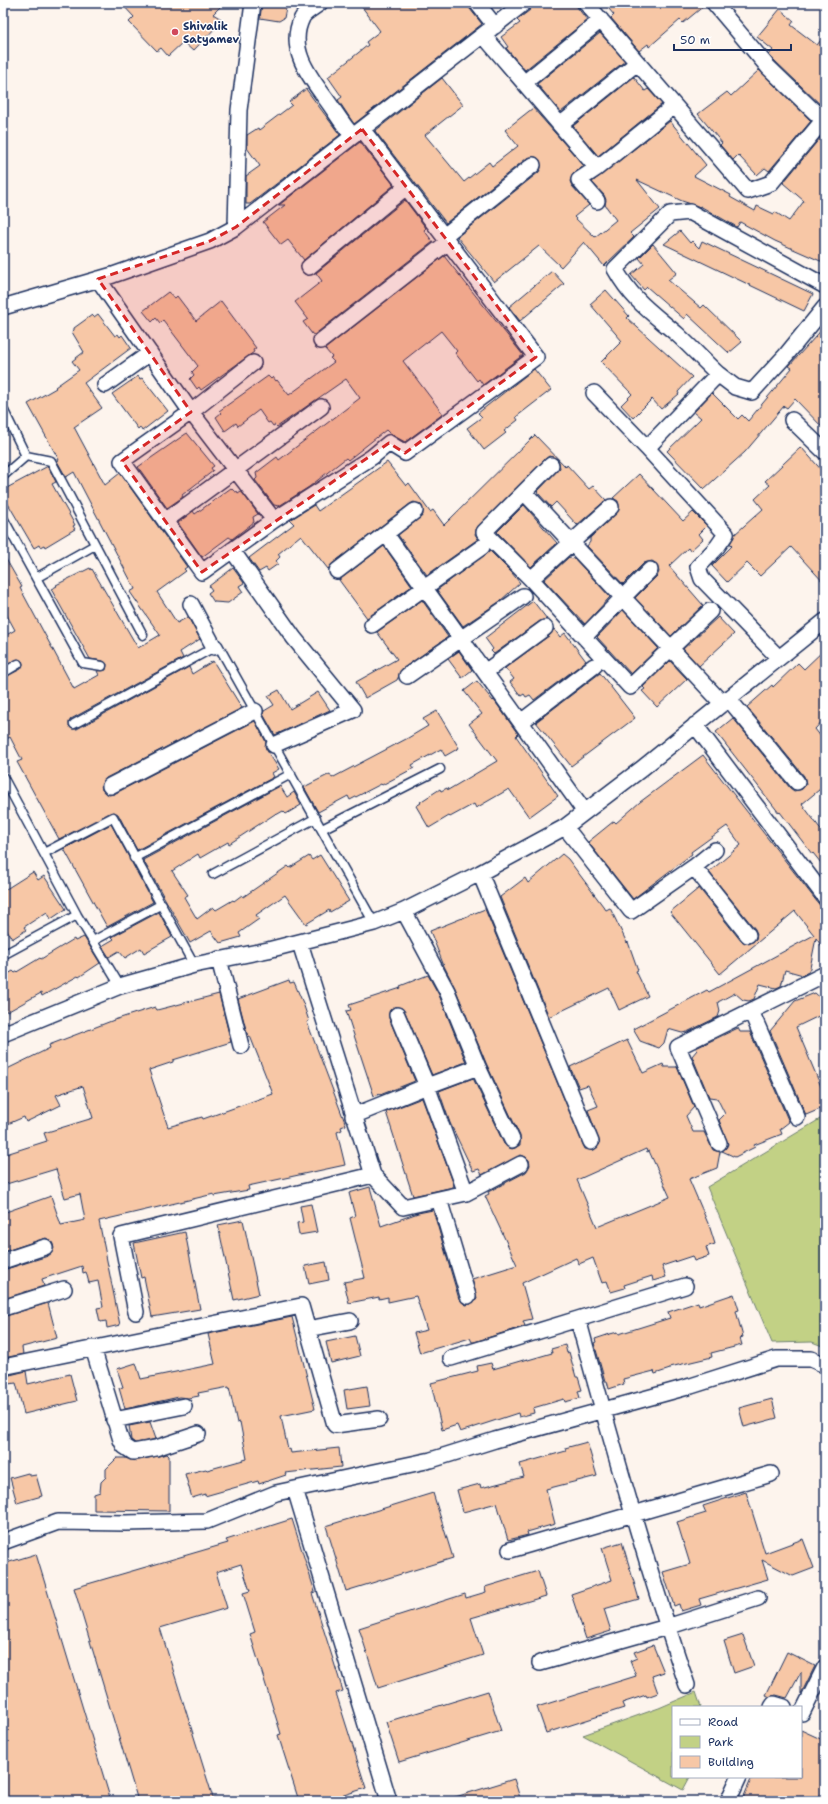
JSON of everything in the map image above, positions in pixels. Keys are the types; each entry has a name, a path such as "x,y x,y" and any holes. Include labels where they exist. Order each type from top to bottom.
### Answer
{"street":[{"path":"236,226 239,110 253,3"},
{"path":"253,363 190,412 122,461 202,572 274,520 372,457 389,443 405,453 536,358 406,187 357,132 342,124 306,72 300,58 297,37 303,10 320,3"},
{"path":"477,3 489,30 524,83 596,168"},
{"path":"3,307 98,279 210,241 236,226 524,3"},
{"path":"586,3 748,191 771,183 824,119 768,67 714,3"},
{"path":"524,83 601,20"},
{"path":"560,125 637,63"},
{"path":"597,201 580,180 674,106"},
{"path":"321,341 446,239 533,165"},
{"path":"309,267 406,187"},
{"path":"825,286 690,212 670,214 615,269 624,285 639,303 678,336 718,374 735,388 752,392 786,355 825,307"},
{"path":"98,279 190,412 274,520"},
{"path":"105,385 150,353"},
{"path":"647,448 718,374"},
{"path":"594,393 726,534 717,547 698,567 702,579 779,658"},
{"path":"165,521 321,407"},
{"path":"792,420 825,452"},
{"path":"551,465 484,532 531,579 630,687 710,611"},
{"path":"524,492 670,648 725,701 797,782"},
{"path":"531,579 611,507"},
{"path":"337,571 415,511"},
{"path":"386,534 585,812"},
{"path":"372,625 482,547"},
{"path":"232,550 294,638 353,710 274,745"},
{"path":"584,637 650,570"},
{"path":"407,676 523,596"},
{"path":"191,604 214,647"},
{"path":"3,1034 120,986 219,959 300,943 374,923 404,911 480,873 565,827 824,624"},
{"path":"485,672 545,628"},
{"path":"521,722 594,666"},
{"path":"110,786 255,711"},
{"path":"695,725 825,897"},
{"path":"565,827 631,911 694,867 714,850"},
{"path":"694,867 748,935"},
{"path":"480,873 592,1142"},
{"path":"404,911 447,991 478,1067 512,1140"},
{"path":"300,943 353,1116 373,1175 403,1207 466,1193 521,1164"},
{"path":"219,959 242,1046"},
{"path":"719,1143 678,1048 825,974"},
{"path":"751,1011 797,1117"},
{"path":"397,1015 427,1086 466,1193"},
{"path":"353,1116 478,1067"},
{"path":"136,1312 121,1236 373,1175"},
{"path":"439,1199 468,1296"},
{"path":"3,1261 45,1247"},
{"path":"451,1358 685,1286"},
{"path":"3,1308 64,1289"},
{"path":"3,1367 301,1306 335,1426 379,1419"},
{"path":"578,1318 603,1410 667,1627 687,1685"},
{"path":"307,1329 350,1321"},
{"path":"93,1348 114,1420 124,1446 133,1452 156,1448 198,1434"},
{"path":"3,1542 58,1522 126,1523 207,1521 276,1493 431,1460 495,1440 691,1386 776,1359 811,1359 825,1364"},
{"path":"114,1420 184,1406"},
{"path":"510,1550 771,1474"},
{"path":"295,1489 389,1801"},
{"path":"540,1663 667,1627 758,1598"},
{"path":"802,1713 825,1667"},
{"path":"728,1801 739,1778"}],"lane":[{"path":"3,409 26,456"},
{"path":"3,476 26,456"},
{"path":"26,456 51,461 143,635"},
{"path":"3,518 83,663 102,666"},
{"path":"36,578 95,545"},
{"path":"74,724 218,645 374,923"},
{"path":"3,673 18,664"},
{"path":"322,829 440,769"},
{"path":"134,858 290,774"},
{"path":"3,777 77,916 120,986"},
{"path":"44,853 113,817 134,858 162,904 194,965"},
{"path":"213,874 316,818"},
{"path":"93,941 162,904"},
{"path":"3,956 77,916"}],"highlighted area":[{"path":"362,129 536,357 405,453 389,443 202,572 122,461 191,412 98,279 210,241 236,227"}],"green space":[{"path":"825,1116 825,1347 812,1342 772,1343 707,1187"},
{"path":"696,1692 701,1706 672,1706 672,1778 689,1778 683,1790 583,1735 659,1708"}],"building":[{"name":"Shivalik Satyamev","path":"121,3 224,3 213,14 223,20 193,51 183,42 168,56 161,48 157,51 129,22 134,17"},
{"path":"262,3 287,3 284,18 279,21 260,18"},
{"path":"359,3 468,3 470,9 482,24 354,124 338,100 342,97 328,77 368,45 366,42 380,31"},
{"path":"533,3 574,3 587,20 525,70 506,48 508,47 501,37 520,23 517,20 530,10"},
{"path":"604,3 705,3 705,5 683,23 680,20 649,47 648,44 639,51 611,18 614,15"},
{"path":"780,9 794,21 791,25 817,45 825,35 825,109 769,55 773,50 757,37"},
{"path":"600,33 625,61 561,112 537,84"},
{"path":"759,70 811,121 769,171 765,168 757,175 738,155 733,160 720,145 722,143 698,114 727,92 731,96"},
{"path":"634,77 645,91 648,89 662,104 598,156 573,126"},
{"path":"442,78 463,105 425,135 464,182 489,162 492,166 518,146 505,130 533,108 584,166 574,173 570,181 572,186 589,205 574,217 595,237 616,220 605,205 606,200 604,195 592,182 670,121 706,165 694,176 731,195 730,197 755,211 757,206 774,214 775,212 789,221 804,201 783,183 825,132 825,263 775,241 740,222 737,227 700,206 682,201 637,180 660,209 630,233 634,237 604,266 584,242 561,267 539,246 494,282 457,237 539,172 541,168 540,160 536,157 527,158 446,223 375,131"},
{"path":"306,89 340,135 250,204 246,204 246,176 260,166 247,148 247,135 258,128 259,130 292,105 289,102"},
{"path":"360,142 394,185 304,260 288,240 281,245 263,222 285,205 279,205"},
{"path":"405,200 426,228 424,230 433,242 314,335 312,334 303,322 308,319 295,302 322,281 316,273"},
{"path":"680,231 690,243 692,241 699,248 702,241 813,294 804,311 664,244"},
{"path":"653,244 677,273 668,280 701,308 704,305 742,342 729,353 687,314 684,319 647,287 644,290 631,275 644,264 639,258"},
{"path":"444,256 523,355 483,385 479,379 477,381 455,353 457,351 441,331 403,361 443,414 405,442 390,434 386,430 348,460 346,458 309,487 279,506 274,505 255,480 257,478 256,473 277,457 279,460 360,398 346,379 277,427 275,425 273,426 270,422 268,423 259,410 238,426 236,423 225,431 216,417 221,413 219,411 268,376 271,379 273,377 276,381 277,380 289,395 334,362 330,358 332,357 325,349"},
{"path":"552,271 564,284 520,321 509,307"},
{"path":"606,290 629,316 627,318 692,377 678,392 679,394 661,409 652,399 633,418 621,405 632,394 601,362 622,341 590,304"},
{"path":"168,292 175,298 177,296 196,321 221,301 256,348 253,350 254,352 201,390 199,387 197,389 190,379 194,375 192,372 198,366 163,320 160,323 156,318 152,322 143,311"},
{"path":"98,314 115,336 118,334 120,337 122,335 131,348 84,383 102,408 74,427 105,485 120,473 187,567 184,569 186,571 157,592 177,623 188,617 200,639 180,652 183,658 71,719 69,726 72,729 77,729 189,667 192,674 213,661 242,708 106,778 101,785 102,790 109,795 114,794 255,721 266,742 266,749 279,769 272,773 274,777 137,850 118,814 114,812 59,839 17,762 22,760 10,737 3,741 3,678 21,669 23,664 22,661 18,659 3,667 3,637 15,630 3,608 3,554 22,587 20,588 74,689 99,675 97,671 106,670 107,664 103,661 90,659 51,589 57,586 56,585 90,568 91,570 92,569 138,648 160,635 130,592 135,589 74,472 66,477 57,461 59,460 28,404 56,388 55,387 79,370 72,361 84,352 72,332 74,328 92,315 94,317"},
{"path":"825,326 825,430 795,399 787,408 784,406 745,452 704,489 667,451 701,418 694,412 712,393 738,419 742,415 748,421 792,368 789,366"},
{"path":"534,369 551,390 516,417 518,420 504,431 506,433 484,450 467,428 482,417 478,413"},
{"path":"138,376 140,379 142,378 168,411 142,431 140,427 138,429 112,394"},
{"path":"187,433 214,466 211,468 213,471 182,495 183,497 167,508 138,467"},
{"path":"535,435 566,467 567,465 589,489 593,486 606,500 577,525 556,502 551,507 537,492 560,468 558,459 549,456 478,526 475,534 478,539 427,575 398,535 423,515 422,506 414,502 332,564 328,569 301,535 278,554 280,557 276,561 278,564 268,571 266,568 259,572 249,558 294,524 290,520 314,505 318,511 387,462 406,486 409,483 430,512 433,510 444,525"},
{"path":"801,447 825,474 825,584 791,547 760,576 747,563 727,582 712,566 732,546 730,544 735,534 763,509 755,499 770,485 765,481"},
{"path":"48,466 56,482 52,484 75,525 73,526 75,529 45,547 44,545 40,547 39,545 34,548 7,502 3,504 3,490"},
{"path":"639,474 683,521 693,512 707,526 699,534 703,539 690,551 688,548 669,566 703,605 671,636 635,598 657,576 659,572 657,564 652,561 644,563 623,584 587,546 590,542 590,538 619,510 618,501 613,498"},
{"path":"231,488 238,493 241,491 258,514 253,517 254,522 232,539 229,537 202,557 178,523 193,511 195,514"},
{"path":"524,505 557,543 531,567 497,532"},
{"path":"384,546 412,586 367,618 339,580"},
{"path":"490,551 520,583 499,602 463,626 437,590"},
{"path":"569,557 572,559 574,558 610,597 585,624 544,580"},
{"path":"233,568 244,583 239,586 243,592 228,603 214,602 208,593 212,590 209,586"},
{"path":"422,600 448,637 402,669 397,680 365,698 356,682 397,659 377,632"},
{"path":"533,601 547,619 540,621 494,654 491,651 493,649 485,638"},
{"path":"623,610 658,648 631,674 597,637"},
{"path":"718,617 734,634 699,666 683,649"},
{"path":"554,629 560,637 565,633 586,661 534,700 530,695 526,697 524,694 521,696 510,682 514,679 505,668 550,635"},
{"path":"825,649 825,718 815,729 825,742 825,785 802,804 825,835 825,868 813,853 812,854 780,812 779,813 716,732 733,718 790,788 794,791 802,789 806,785 804,776 747,707 772,685 773,687 798,663 804,669"},
{"path":"459,651 472,670 462,678 448,659"},
{"path":"670,661 687,679 657,707 642,691 645,689 643,687"},
{"path":"600,673 635,718 571,766 536,722"},
{"path":"477,681 493,701 494,700 518,734 516,736 558,796 529,817 509,789 476,808 474,804 429,828 416,806 421,803 420,802 440,789 441,791 447,788 448,790 497,761 469,724 482,714 464,691"},
{"path":"279,690 290,709 318,692 330,710 275,735 263,714 264,711 274,705 268,696"},
{"path":"437,711 459,748 445,756 441,749 412,765 414,768 382,785 381,784 350,800 348,796 318,812 304,787 330,774 332,778 408,738 428,726 423,719"},
{"path":"703,755 825,912 825,951 816,938 808,972 803,975 785,970 781,986 776,988 760,984 754,999 749,1001 743,1000 735,993 718,1002 720,1011 718,1017 687,1032 682,1033 668,1029 664,1043 659,1048 640,1041 633,1029 707,990 709,992 814,935 795,911 720,974 670,912 699,888 741,941 749,944 756,939 757,934 755,929 709,872 741,845 727,826 691,852 692,854 633,899 588,842 614,821 616,823 640,802"},
{"path":"280,786 287,797 294,792 301,805 286,814 283,811 276,815 275,814 229,844 228,842 200,858 198,854 172,871 188,895 184,897 197,919 213,907 216,910 242,895 243,897 288,866 290,868 309,856 312,860 320,855 349,901 330,912 329,910 306,924 285,895 256,915 259,919 239,933 241,937 220,943 211,931 190,943 143,860"},
{"path":"111,824 153,902 107,927 64,849"},
{"path":"562,854 568,859 606,910 610,908 627,943 628,942 638,970 636,971 648,996 619,1010 609,988 549,1017 500,897 525,878 528,883"},
{"path":"33,872 38,880 44,876 66,909 51,919 47,912 24,927 26,930 12,939 3,924 3,891"},
{"path":"485,909 585,1149 594,1150 600,1144 588,1110 598,1106 588,1085 579,1088 570,1067 627,1040 643,1073 663,1064 664,1067 677,1067 694,1107 686,1116 693,1132 704,1132 713,1150 720,1152 717,1168 689,1179 710,1228 715,1244 706,1247 709,1256 694,1261 692,1256 662,1266 666,1277 653,1281 652,1276 624,1285 625,1288 611,1292 607,1281 602,1283 593,1258 579,1264 576,1258 522,1283 532,1319 523,1321 525,1326 474,1342 472,1342 470,1338 420,1353 414,1333 427,1330 416,1296 388,1302 388,1297 379,1299 379,1297 349,1303 344,1282 365,1278 350,1218 355,1216 349,1193 370,1187 381,1226 418,1213 433,1210 459,1299 466,1305 471,1304 477,1298 472,1279 517,1265 485,1196 489,1194 488,1192 526,1172 530,1165 529,1160 521,1155 482,1175 479,1169 473,1171 450,1123 439,1091 473,1078 504,1144 512,1149 520,1145 520,1136 486,1063 430,931","holes":["646,1149 647,1152 649,1151 670,1197 597,1227 577,1180"]},
{"path":"159,912 172,937 144,953 141,948 125,958 119,951 109,957 102,946 114,939 112,937"},
{"path":"84,937 100,963 79,977 78,976 42,996 41,993 7,1012 3,1004 3,977 13,971 15,973 74,939 75,941"},
{"path":"428,975 439,995 466,1062 432,1075 405,1012 402,1008 394,1007 390,1010 389,1018 415,1081 374,1096 346,1011 351,1010 349,1005 401,988 400,986"},
{"path":"289,980 290,983 294,982 303,1003 309,1021 307,1022 346,1125 341,1127 342,1130 337,1132 345,1165 248,1186 249,1190 214,1196 214,1194 99,1221 120,1325 107,1328 106,1321 100,1322 97,1308 103,1307 98,1281 89,1283 86,1272 83,1273 82,1266 42,1279 44,1286 6,1298 3,1289 3,1270 48,1256 52,1253 54,1248 51,1241 46,1238 3,1252 3,1213 51,1196 61,1225 85,1220 80,1194 65,1198 56,1169 3,1185 3,1155 47,1141 44,1133 93,1118 83,1086 56,1095 61,1105 26,1122 24,1117 3,1126 3,1071 50,1048 49,1045 114,1020 155,1007 157,1010 219,994 231,1042 173,1060 173,1062 149,1070 168,1127 202,1117 203,1119 273,1094 250,1036 248,1037 238,999"},
{"path":"815,993 825,1002 825,1013 796,1027 825,1096 825,1107 806,1115 770,1031 795,1001"},
{"path":"738,1028 740,1032 750,1032 789,1122 780,1129 782,1134 754,1145 755,1147 735,1157 722,1151 728,1144 719,1120 725,1114 717,1098 709,1097 692,1056 697,1050 696,1048"},
{"path":"422,1098 454,1185 453,1187 413,1196 386,1112"},
{"path":"311,1204 317,1232 299,1235 297,1223 303,1222 300,1206"},
{"path":"243,1220 259,1294 234,1300 218,1225"},
{"path":"185,1232 200,1309 152,1317 144,1277 141,1278 134,1243"},
{"path":"326,1262 329,1280 309,1284 305,1266"},
{"path":"734,1294 739,1310 736,1311 743,1337 740,1338 742,1345 711,1353 712,1357 670,1367 670,1369 655,1374 654,1371 623,1379 624,1384 609,1389 607,1381 605,1381 594,1343 596,1342 595,1339 618,1332 619,1334 670,1318 668,1312 698,1302 699,1306"},
{"path":"48,1303 57,1338 22,1347 23,1354 4,1358 3,1317"},
{"path":"292,1317 315,1409 281,1416 288,1450 290,1449 291,1453 339,1448 341,1467 285,1473 286,1475 259,1484 258,1481 205,1496 205,1494 192,1498 185,1474 207,1470 247,1459 240,1422 237,1423 229,1387 198,1393 199,1396 188,1398 179,1397 125,1409 119,1388 123,1387 117,1369 136,1363 141,1379 215,1364 208,1334"},
{"path":"355,1336 360,1356 331,1363 326,1342"},
{"path":"565,1345 567,1353 569,1352 576,1377 578,1377 582,1390 578,1391 580,1398 565,1402 564,1399 533,1408 534,1413 519,1417 518,1413 460,1432 457,1425 442,1430 431,1383 478,1371 477,1366 491,1363 493,1369 527,1359 528,1360 552,1353 551,1349"},
{"path":"26,1371 28,1384 70,1374 77,1401 24,1414 16,1383 8,1384 6,1376"},
{"path":"367,1386 370,1406 347,1409 344,1390"},
{"path":"772,1399 777,1418 744,1427 739,1408"},
{"path":"150,1422 156,1439 135,1443 131,1440 129,1426"},
{"path":"587,1442 597,1476 546,1489 555,1524 527,1532 528,1535 508,1540 497,1503 463,1512 457,1490 480,1484 481,1488 524,1477 520,1464 566,1451 565,1448"},
{"path":"167,1454 169,1456 169,1511 94,1510 94,1494 100,1492 101,1482 106,1477 106,1469 117,1458 125,1458 135,1461"},
{"path":"28,1473 30,1476 36,1475 42,1496 17,1503 10,1478"},
{"path":"746,1492 765,1553 803,1539 814,1568 793,1576 762,1560 768,1579 699,1599 701,1605 681,1611 679,1604 674,1606 663,1572 690,1564 677,1522 706,1513 703,1506"},
{"path":"433,1493 453,1558 346,1591 326,1526"},
{"path":"292,1519 315,1592 312,1593 343,1691 336,1693 366,1788 325,1801 299,1801 278,1735 281,1734 250,1634 255,1632 243,1593 250,1591 241,1564 216,1572 227,1608 160,1628 214,1801 138,1801 74,1588 228,1543 226,1540"},
{"path":"622,1542 639,1599 604,1609 611,1631 586,1639 571,1594 612,1580 602,1548"},
{"path":"36,1554 111,1801 3,1801 3,1564"},
{"path":"538,1571 546,1596 471,1618 483,1655 378,1688 359,1628 465,1594 466,1598 486,1592 485,1587"},
{"path":"743,1635 754,1666 734,1673 724,1641"},
{"path":"653,1645 664,1672 652,1676 658,1693 647,1697 646,1695 622,1703 624,1708 546,1733 537,1707 636,1676 630,1661 637,1658 634,1652"},
{"path":"787,1652 815,1666 801,1694 801,1672 787,1698 776,1695 770,1697 766,1695"},
{"path":"488,1691 501,1731 399,1762 386,1722"},
{"path":"802,1730 825,1741 825,1801 742,1801 752,1778 802,1778"},
{"path":"514,1779 521,1801 453,1801 452,1798"}],"place":[{"name":"Shivalik Satyamev","path":"175,32"}]}
